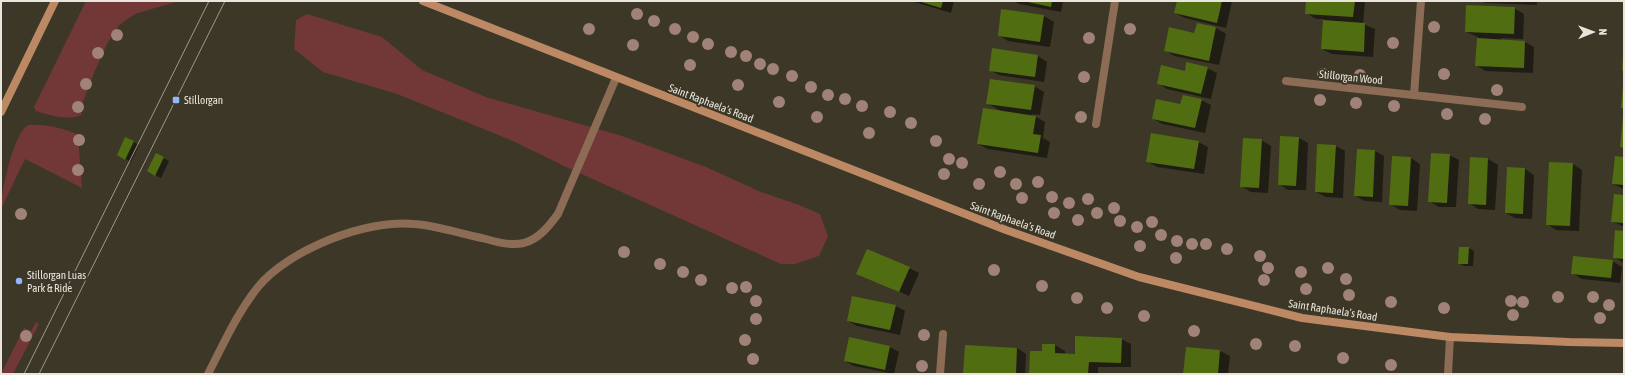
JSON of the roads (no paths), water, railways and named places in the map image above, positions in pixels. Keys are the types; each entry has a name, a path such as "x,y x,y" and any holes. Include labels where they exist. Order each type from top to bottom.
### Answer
{"street":[{"path":"1,112 55,1"},
{"name":"Saint Raphaela’s Road","path":"423,1 1006,230 1139,276 1302,318 1450,337 1624,343"},
{"path":"1096,124 1115,1"},
{"path":"1414,95 1421,1"},
{"path":"208,374 237,317 258,287 280,267 305,251 332,238 365,228 392,224 414,224 504,244 525,242 548,228 558,214 616,78"},
{"name":"Stillorgan Wood","path":"1286,81 1522,107"},
{"path":"940,374 943,334"},
{"path":"1448,374 1450,337"}],"tram line":[{"path":"24,374 209,1"},
{"path":"39,374 225,1"}],"place":[{"name":"Stillorgan","path":"176,100"},
{"name":"Stillorgan Luas Park & Ride","path":"19,281"}]}
